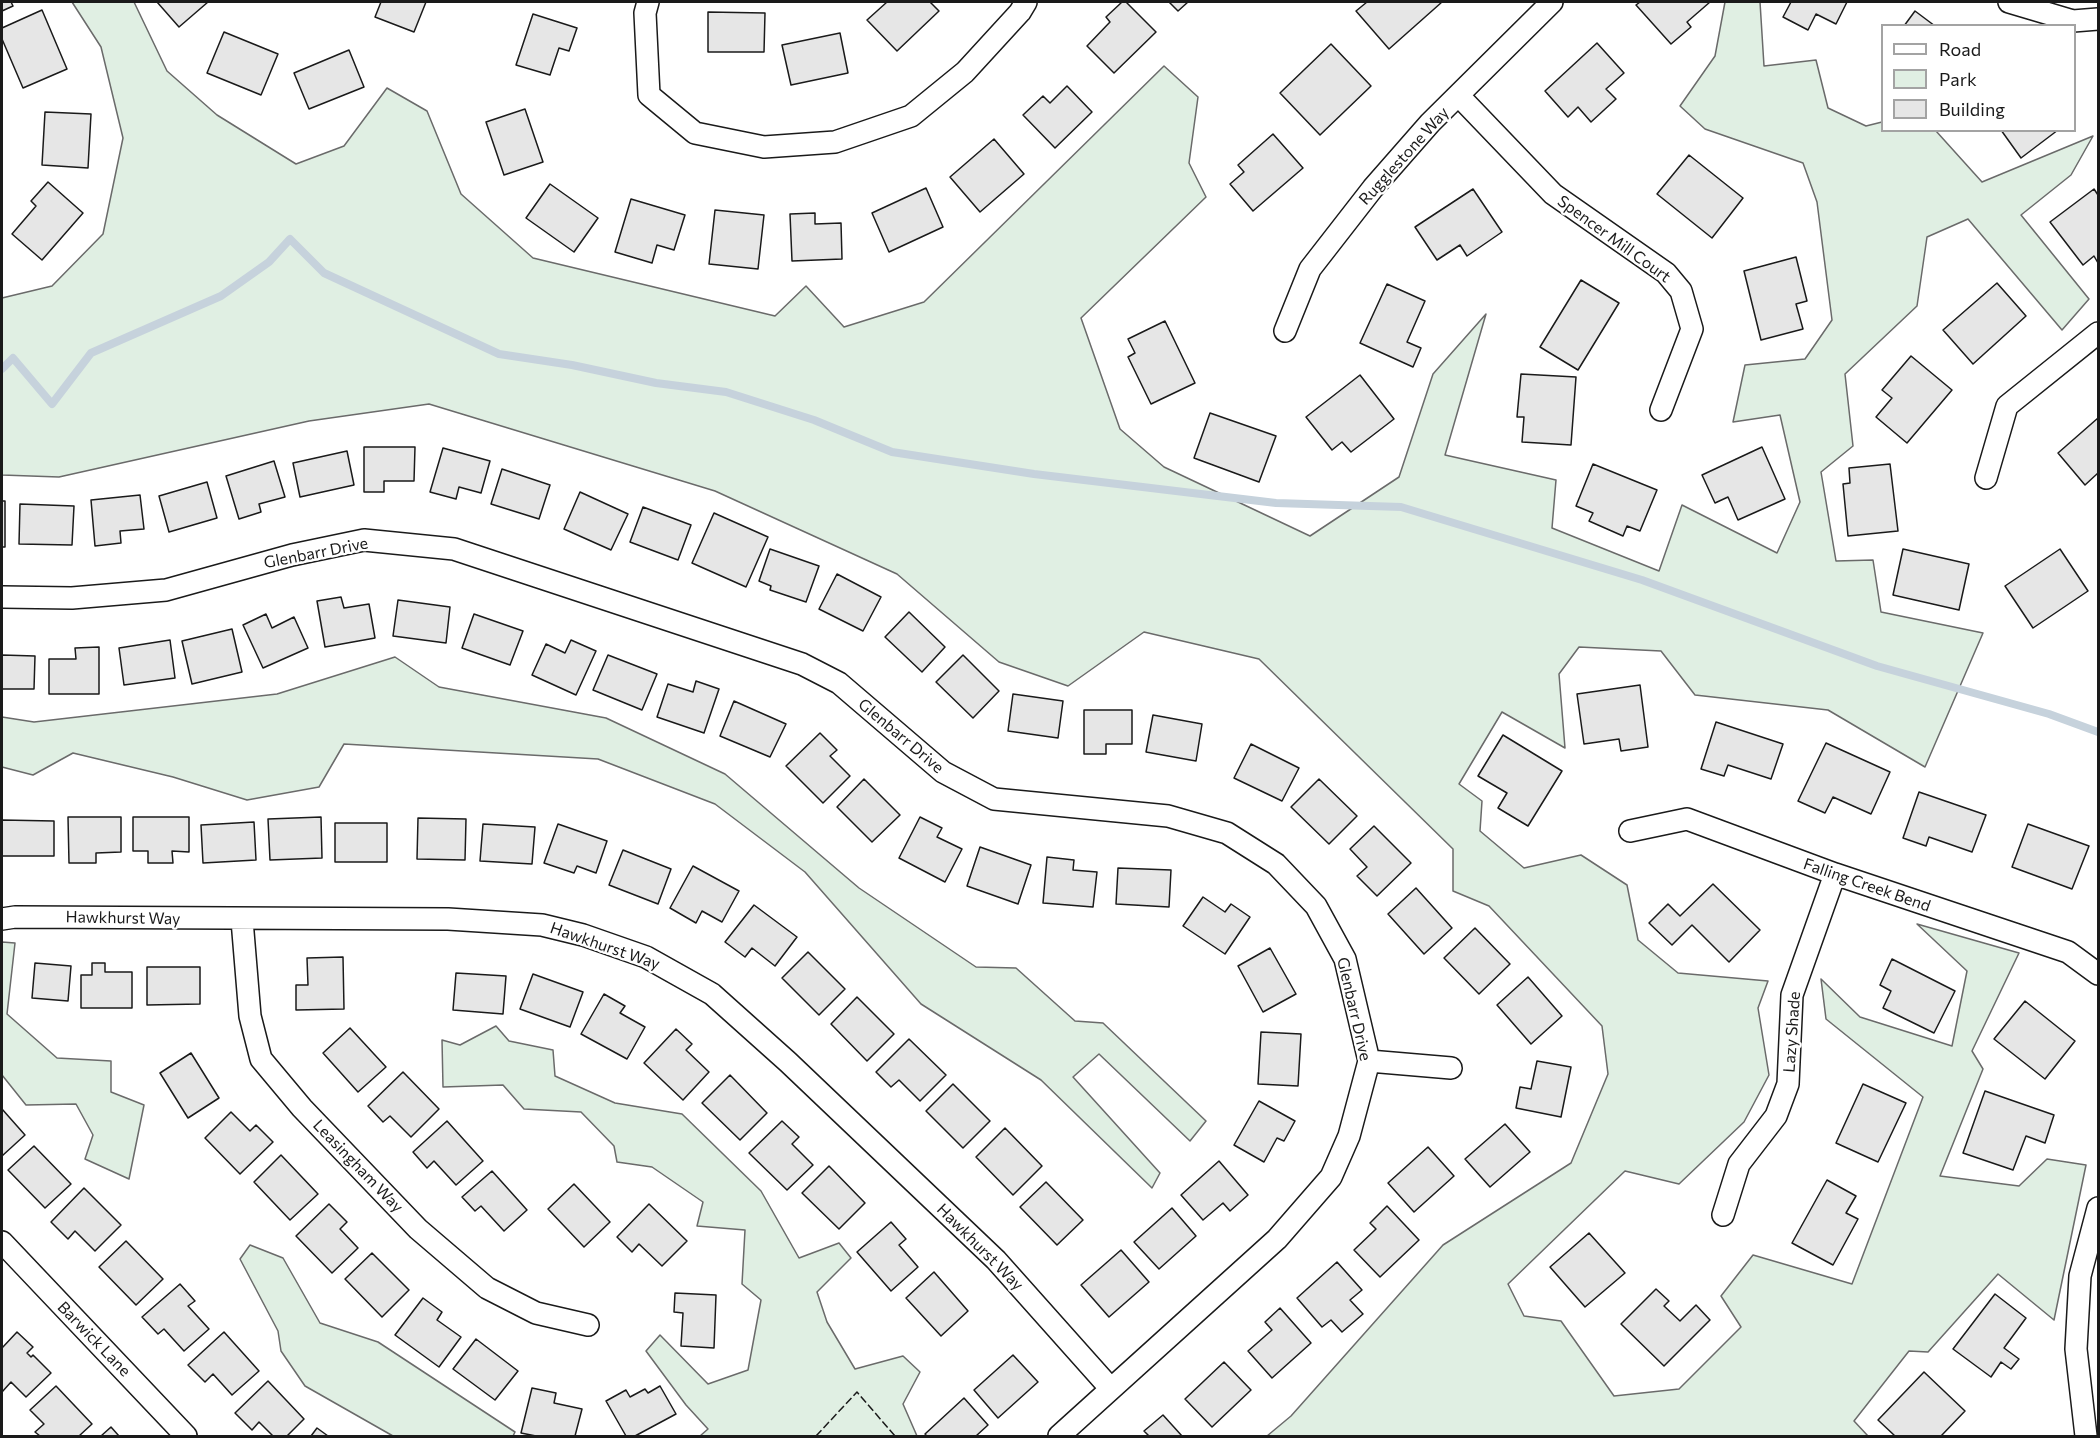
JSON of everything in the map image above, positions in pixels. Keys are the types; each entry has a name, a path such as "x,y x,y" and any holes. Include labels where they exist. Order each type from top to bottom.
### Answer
{"street":[{"path":"648,2 645,13 650,95 695,133 764,147 835,142 911,116 965,72 1020,12 1026,2"},
{"name":"Rugglestone Way","path":"1285,331 1310,269 1373,188 1430,123 1552,2"},
{"path":"2009,2 2073,21 2098,19"},
{"name":"Spencer Mill Court","path":"1459,96 1553,194 1666,273 1681,291 1692,329 1661,410"},
{"path":"1986,478 2007,406 2098,333"},
{"name":"Glenbarr Drive","path":"2,597 72,598 166,590 292,555 364,540 454,549 802,664 839,683 943,772 994,799 1168,816 1227,833 1276,864 1316,906 1345,959 1369,1061 1349,1136 1331,1177 1277,1239 1059,1437"},
{"name":"Falling Creek Bend","path":"1630,831 1687,819 1835,874 2068,952 2098,974"},
{"name":"Lazy Shade","path":"1723,1215 1738,1164 1776,1116 1788,1084 1792,995 1835,874"},
{"name":"Hawkhurst Way","path":"2,919 15,917 242,920 448,919 542,925 646,957 712,994 745,1021 996,1260 1111,1389"},
{"name":"Leasingham Way","path":"242,920 250,1016 261,1059 302,1108 418,1229 487,1288 536,1313 588,1325"},
{"path":"1369,1061 1451,1068"},
{"path":"2086,1437 2076,1349 2080,1276 2098,1208"},
{"name":"Barwick Lane","path":"2,1242 186,1437"}],"green space":[{"path":"72,2 134,2 167,71 217,115 296,164 344,146 387,88 427,111 461,194 533,258 775,316 806,286 844,327 924,302 1164,66 1198,97 1189,163 1206,197 1081,318 1120,429 1164,467 1310,536 1399,477 1433,374 1486,314 1445,455 1556,480 1552,528 1659,571 1682,505 1777,553 1800,502 1780,415 1733,422 1745,365 1805,359 1832,320 1817,202 1803,163 1705,129 1680,106 1715,56 1725,2 1760,2 1764,66 1816,60 1828,108 1866,126 1881,122 1881,132 1937,132 1982,182 2093,136 2071,175 2021,215 2089,299 2062,330 1968,219 1927,237 1917,306 1845,374 1853,446 1821,472 1836,561 1873,560 1881,612 1983,633 1925,767 1828,710 1695,695 1661,651 1579,647 1559,674 1565,748 1502,712 1459,784 1482,801 1480,831 1524,868 1581,855 1627,885 1638,940 1678,973 1768,981 1758,1008 1769,1075 1744,1122 1679,1184 1625,1171 1508,1284 1524,1316 1561,1321 1614,1396 1679,1389 1741,1327 1721,1296 1753,1255 1852,1284 1923,1097 1826,1019 1821,979 1860,1017 1952,1046 1967,971 1917,924 2019,953 1972,1051 1983,1069 1940,1176 2019,1186 2047,1159 2086,1165 2054,1320 1998,1274 1928,1352 1909,1351 1854,1421 1868,1436 1267,1436 1291,1416 1443,1245 1571,1163 1608,1074 1602,1026 1489,906 1453,891 1453,849 1259,659 1144,632 1068,686 999,662 897,574 715,491 429,404 309,421 59,477 2,475 2,298 52,286 103,234 123,138 101,47"},
{"path":"395,657 439,687 606,718 725,774 859,888 976,967 1016,968 1075,1021 1103,1023 1206,1121 1190,1141 1099,1054 1073,1077 1160,1173 1152,1188 1041,1080 921,1004 805,872 715,804 598,759 344,744 319,787 247,800 173,777 73,753 33,775 2,767 2,717 34,722 277,694"},
{"path":"2,942 15,943 7,1014 57,1058 111,1061 111,1092 144,1105 129,1179 85,1159 93,1135 76,1104 26,1105 2,1075"},
{"path":"496,1026 509,1041 553,1050 555,1076 615,1103 682,1114 761,1191 799,1258 839,1243 851,1258 817,1292 827,1322 855,1369 903,1356 920,1372 903,1404 917,1436 700,1436 708,1429 686,1405 646,1351 660,1335 708,1384 748,1370 761,1300 742,1284 745,1230 697,1226 703,1202 652,1167 617,1162 614,1146 581,1112 524,1109 503,1085 443,1087 442,1040 460,1045"},
{"path":"250,1245 283,1258 320,1323 378,1342 515,1432 513,1436 393,1436 305,1386 281,1351 278,1331 240,1259"}],"building":[{"path":"2,2 11,2 13,6 2,11"},
{"path":"157,2 208,2 179,27"},
{"path":"381,2 426,2 414,32 375,17"},
{"path":"887,2 930,2 939,11 897,51 867,20"},
{"path":"1122,2 1126,2 1156,32 1114,73 1087,46 1110,22 1106,17"},
{"path":"1169,2 1188,2 1178,11"},
{"path":"1367,2 1442,2 1389,49 1356,11"},
{"path":"1640,2 1710,2 1687,22 1691,27 1671,44 1636,5"},
{"path":"1791,2 1847,2 1836,24 1816,14 1808,30 1783,17"},
{"path":"42,10 67,69 23,88 2,39 2,28"},
{"path":"1915,11 1932,24 1905,24"},
{"path":"708,12 765,13 764,52 708,52"},
{"path":"533,14 577,28 569,51 559,48 550,75 516,65"},
{"path":"224,32 278,54 261,95 207,73"},
{"path":"840,33 848,73 791,85 782,45"},
{"path":"1597,43 1624,73 1606,89 1616,99 1591,122 1578,107 1568,117 1545,91"},
{"path":"1331,44 1371,86 1320,135 1280,93"},
{"path":"349,50 364,87 309,109 294,73"},
{"path":"1067,86 1092,112 1055,148 1023,115 1043,96 1050,103"},
{"path":"525,109 543,162 504,175 486,122"},
{"path":"45,112 91,114 88,168 42,165"},
{"path":"2002,132 2055,132 2021,158"},
{"path":"1273,134 1303,168 1253,211 1230,184 1244,172 1238,165"},
{"path":"994,139 1024,174 980,212 950,177"},
{"path":"1689,155 1743,198 1712,238 1657,194"},
{"path":"48,182 83,213 42,260 12,234 36,206 31,201"},
{"path":"550,184 598,218 574,252 526,218"},
{"path":"926,188 943,227 889,252 872,213"},
{"path":"1473,189 1502,232 1467,256 1460,245 1437,260 1415,227"},
{"path":"2094,189 2098,195 2098,263 2094,256 2083,265 2050,222"},
{"path":"631,199 685,215 674,250 657,245 652,263 615,252"},
{"path":"715,210 764,215 758,269 709,264"},
{"path":"815,213 815,224 841,223 842,259 792,261 790,214"},
{"path":"1796,257 1807,301 1796,304 1803,329 1761,340 1744,271"},
{"path":"1581,280 1619,303 1578,370 1540,347"},
{"path":"1997,283 2026,316 1973,364 1943,330"},
{"path":"1387,284 1425,301 1407,342 1421,348 1413,367 1360,343"},
{"path":"1165,321 1195,383 1151,404 1128,357 1135,353 1128,339"},
{"path":"1911,356 1952,390 1907,443 1876,417 1892,398 1882,390"},
{"path":"1521,374 1576,377 1571,445 1522,442 1524,417 1517,417"},
{"path":"1360,375 1394,419 1351,452 1342,442 1332,450 1306,417"},
{"path":"1210,413 1276,436 1259,482 1194,458"},
{"path":"2098,418 2098,473 2085,485 2058,453"},
{"path":"364,447 415,447 414,481 384,481 384,492 364,492"},
{"path":"1762,447 1785,499 1738,520 1728,497 1715,503 1702,475"},
{"path":"443,448 490,461 481,493 459,487 456,499 430,492"},
{"path":"347,451 354,485 300,497 293,463"},
{"path":"274,461 285,497 259,504 261,512 239,519 226,476"},
{"path":"1593,464 1657,490 1640,531 1627,526 1623,536 1589,521 1593,513 1576,506"},
{"path":"1890,464 1898,531 1848,536 1843,484 1850,483 1849,468"},
{"path":"502,469 550,485 539,519 491,504"},
{"path":"207,482 217,518 169,532 159,496"},
{"path":"580,492 628,514 611,550 564,529"},
{"path":"140,495 144,529 120,531 121,543 95,546 91,500"},
{"path":"2,501 5,501 5,547 2,547"},
{"path":"20,504 74,506 72,545 19,544"},
{"path":"643,507 691,525 678,560 630,542"},
{"path":"714,513 768,537 746,587 692,563"},
{"path":"770,549 819,566 806,602 770,590 771,586 759,581"},
{"path":"1903,549 1969,564 1959,610 1893,595"},
{"path":"2060,549 2088,591 2033,628 2005,586"},
{"path":"837,574 881,597 863,631 819,609"},
{"path":"341,597 344,608 369,604 375,638 325,647 317,601"},
{"path":"398,600 450,607 446,643 393,636"},
{"path":"909,612 945,647 922,672 885,637"},
{"path":"266,614 272,628 294,617 308,648 263,668 243,625"},
{"path":"474,614 523,631 510,665 462,648"},
{"path":"232,629 242,672 192,684 182,641"},
{"path":"170,640 175,678 124,685 119,648"},
{"path":"571,640 596,651 576,695 532,675 546,644 565,653"},
{"path":"99,647 99,694 49,694 49,659 76,659 75,648"},
{"path":"2,655 35,656 34,689 2,689"},
{"path":"608,655 657,674 642,710 593,690"},
{"path":"963,655 999,691 973,718 936,682"},
{"path":"696,681 719,689 704,733 657,717 668,684 693,692"},
{"path":"1640,685 1648,747 1621,751 1619,739 1584,744 1577,694"},
{"path":"1013,694 1063,701 1058,738 1008,731"},
{"path":"734,701 786,724 770,757 720,736"},
{"path":"1084,710 1132,710 1132,744 1106,744 1106,754 1084,754"},
{"path":"1153,715 1202,724 1196,761 1146,752"},
{"path":"1716,722 1783,744 1771,779 1728,765 1724,776 1701,769"},
{"path":"820,733 837,750 830,756 850,776 823,803 786,766"},
{"path":"1503,735 1562,771 1528,826 1498,808 1507,793 1478,776"},
{"path":"1826,743 1890,772 1871,814 1833,797 1825,813 1798,801"},
{"path":"1251,744 1299,768 1282,801 1234,778"},
{"path":"864,779 900,815 872,842 837,807"},
{"path":"1319,779 1357,816 1329,844 1291,807"},
{"path":"1919,792 1986,815 1972,852 1929,837 1926,846 1903,838"},
{"path":"68,817 121,817 121,852 96,853 96,863 69,863"},
{"path":"133,817 189,817 189,852 172,851 173,863 148,863 148,851 133,851"},
{"path":"321,817 322,858 270,860 268,819"},
{"path":"920,817 942,828 937,837 962,849 945,882 899,858"},
{"path":"418,818 466,819 465,860 417,859"},
{"path":"2,820 54,821 54,856 2,856"},
{"path":"254,822 256,860 203,863 201,825"},
{"path":"335,823 387,823 387,862 335,862"},
{"path":"483,824 535,827 532,864 480,861"},
{"path":"558,824 607,841 596,873 577,866 574,873 544,863"},
{"path":"2028,824 2089,846 2072,889 2012,867"},
{"path":"1374,826 1411,863 1377,896 1357,876 1367,867 1350,849"},
{"path":"980,847 1031,865 1018,904 967,886"},
{"path":"623,850 671,869 658,904 609,885"},
{"path":"1047,857 1074,860 1073,870 1097,872 1093,907 1043,903"},
{"path":"693,866 739,891 722,922 702,911 696,923 670,908"},
{"path":"1118,868 1171,870 1169,907 1116,904"},
{"path":"1713,884 1760,930 1729,962 1692,925 1672,945 1649,923 1668,904 1680,916"},
{"path":"1416,888 1452,928 1424,954 1388,914"},
{"path":"1203,897 1225,912 1231,904 1250,917 1225,954 1183,926"},
{"path":"754,905 797,937 775,966 752,948 745,957 725,942"},
{"path":"1475,928 1510,964 1479,994 1444,958"},
{"path":"1270,948 1296,994 1263,1012 1238,966"},
{"path":"808,952 845,989 819,1015 782,978"},
{"path":"343,957 344,1009 296,1010 296,985 308,985 307,958"},
{"path":"1892,959 1955,991 1934,1033 1883,1008 1891,991 1880,985"},
{"path":"35,963 71,966 68,1001 32,998"},
{"path":"92,963 105,963 105,972 132,972 132,1008 81,1008 81,975 92,975"},
{"path":"147,967 200,967 200,1004 147,1005"},
{"path":"456,973 506,976 503,1014 453,1010"},
{"path":"533,974 583,992 570,1027 520,1009"},
{"path":"1528,977 1562,1016 1531,1044 1497,1005"},
{"path":"604,994 625,1006 620,1013 645,1027 627,1059 581,1034"},
{"path":"857,997 894,1034 867,1061 831,1024"},
{"path":"2025,1001 2075,1041 2045,1079 1994,1039"},
{"path":"350,1028 386,1067 358,1092 323,1053"},
{"path":"676,1029 692,1044 686,1050 709,1072 683,1100 644,1063"},
{"path":"1261,1032 1301,1034 1298,1086 1258,1084"},
{"path":"909,1039 946,1075 920,1101 899,1080 891,1087 876,1072"},
{"path":"191,1053 219,1098 188,1118 160,1073"},
{"path":"1537,1061 1571,1067 1561,1117 1516,1108 1520,1087 1531,1089"},
{"path":"403,1072 439,1109 411,1137 390,1116 383,1122 368,1106"},
{"path":"730,1075 767,1113 740,1140 702,1103"},
{"path":"953,1084 990,1121 963,1148 926,1111"},
{"path":"1863,1084 1906,1103 1878,1162 1836,1143"},
{"path":"1985,1091 2054,1115 2045,1143 2026,1136 2013,1170 1963,1153"},
{"path":"1259,1101 1295,1121 1284,1141 1277,1138 1264,1162 1234,1145"},
{"path":"2,1109 25,1135 2,1156"},
{"path":"231,1112 250,1131 256,1125 273,1142 240,1174 205,1138"},
{"path":"447,1121 483,1161 456,1185 434,1161 427,1168 413,1152"},
{"path":"782,1121 799,1137 792,1144 813,1165 787,1190 749,1153"},
{"path":"1505,1124 1530,1152 1490,1187 1465,1159"},
{"path":"1005,1128 1042,1166 1013,1195 976,1157"},
{"path":"34,1146 71,1184 45,1208 8,1170"},
{"path":"1428,1147 1454,1176 1414,1212 1388,1183"},
{"path":"281,1155 318,1194 290,1220 254,1182"},
{"path":"1219,1161 1248,1195 1230,1211 1223,1203 1203,1220 1181,1195"},
{"path":"829,1166 865,1203 839,1229 802,1193"},
{"path":"492,1171 527,1210 504,1231 481,1206 475,1211 462,1197"},
{"path":"1827,1180 1856,1196 1846,1213 1858,1219 1833,1265 1792,1243"},
{"path":"1046,1182 1083,1220 1057,1245 1020,1207"},
{"path":"574,1184 610,1222 584,1247 548,1209"},
{"path":"84,1188 121,1225 95,1251 75,1231 68,1239 51,1222"},
{"path":"329,1204 347,1222 340,1229 358,1248 332,1273 296,1236"},
{"path":"649,1204 687,1241 662,1266 639,1244 632,1252 617,1237"},
{"path":"1387,1206 1419,1240 1380,1277 1354,1250 1376,1229 1370,1223"},
{"path":"1172,1208 1196,1236 1159,1269 1134,1242"},
{"path":"891,1222 906,1239 899,1245 918,1267 891,1291 857,1252"},
{"path":"1589,1233 1625,1273 1585,1307 1550,1267"},
{"path":"126,1241 163,1279 136,1305 99,1267"},
{"path":"1121,1250 1149,1282 1109,1317 1081,1285"},
{"path":"372,1253 409,1290 382,1317 345,1279"},
{"path":"1337,1262 1362,1290 1350,1300 1363,1314 1342,1332 1331,1320 1322,1327 1297,1298"},
{"path":"934,1272 968,1311 941,1336 906,1298"},
{"path":"180,1284 195,1301 188,1306 209,1329 184,1351 164,1329 158,1334 142,1317"},
{"path":"1656,1289 1669,1301 1664,1306 1680,1321 1696,1305 1710,1320 1664,1366 1621,1324"},
{"path":"675,1293 716,1295 714,1348 681,1346 683,1313 674,1312"},
{"path":"1995,1294 2026,1318 2004,1348 2019,1359 2011,1369 2001,1362 1991,1377 1953,1349"},
{"path":"423,1298 442,1312 437,1320 461,1337 439,1367 395,1335"},
{"path":"1280,1308 1311,1343 1272,1378 1248,1351 1272,1330 1265,1322"},
{"path":"17,1332 33,1347 27,1353 31,1357 33,1355 51,1373 26,1397 11,1382 2,1392 2,1348"},
{"path":"224,1332 259,1371 232,1395 213,1374 205,1382 188,1365"},
{"path":"476,1339 518,1371 495,1400 453,1369"},
{"path":"1013,1355 1038,1382 998,1418 974,1390"},
{"path":"1224,1362 1251,1390 1212,1427 1185,1399"},
{"path":"1924,1372 1965,1411 1941,1436 1895,1436 1878,1420"},
{"path":"268,1381 304,1419 287,1436 273,1436 259,1422 252,1430 235,1413"},
{"path":"56,1386 92,1424 79,1436 40,1436 35,1432 44,1424 30,1410"},
{"path":"660,1386 676,1414 635,1436 626,1436 606,1401 626,1390 630,1397 645,1389 648,1393"},
{"path":"532,1388 556,1393 554,1403 582,1409 575,1436 536,1436 521,1433"},
{"path":"964,1398 988,1425 976,1436 927,1436 925,1434"},
{"path":"1163,1415 1182,1436 1149,1436 1144,1431"},
{"path":"111,1427 119,1436 101,1436"},
{"path":"317,1428 328,1436 311,1436"}],"waterway":[{"path":"2,369 13,358 52,404 91,353 221,296 269,262 290,239 324,273 499,354 572,365 656,383 726,392 814,420 892,452 1034,474 1276,503 1401,507 1642,580 1877,666 2049,714 2098,732"}],"fence":[{"path":"816,1436 857,1392 895,1436"}]}
